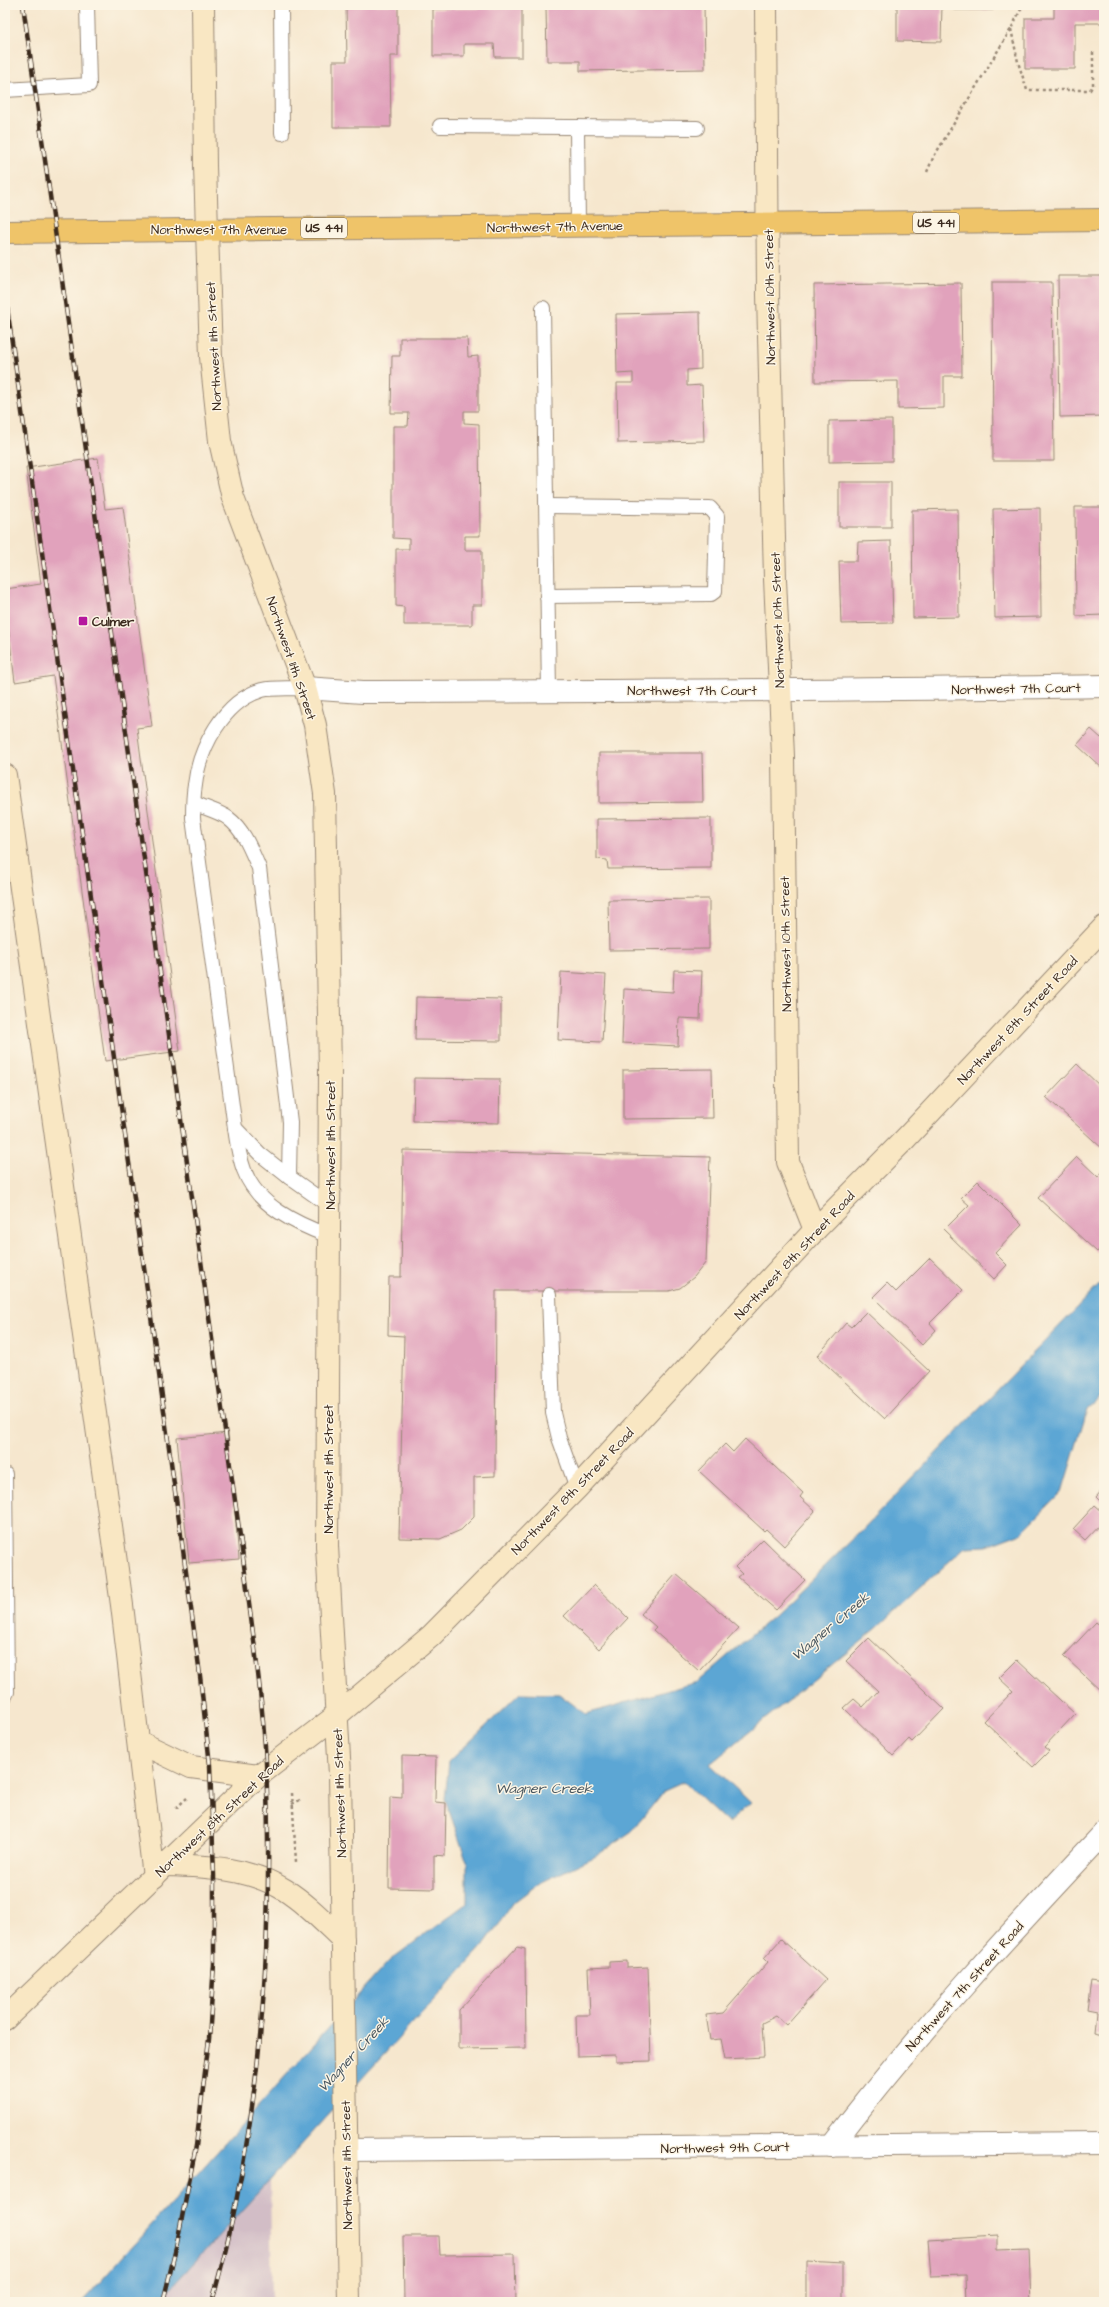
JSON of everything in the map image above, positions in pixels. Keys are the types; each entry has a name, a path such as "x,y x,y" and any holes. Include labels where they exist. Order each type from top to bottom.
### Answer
{"main road":[{"name":"Northwest 7th Avenue","path":"5,232 768,225 1104,220"}],"street":[{"name":"Northwest 11th Street","path":"203,5 205,166 211,357 220,441 236,505 305,688 315,725 324,794 327,873 330,1206 327,1546 340,1775 349,2302"},
{"name":"Northwest 10th Street","path":"766,5 768,225 775,579 783,756 788,1162 815,1230"},
{"name":"Northwest 7th Court","path":"305,688 363,692 549,692 1104,686"},
{"path":"5,775 122,1605 139,1742 160,1871 222,1868 259,1878 285,1890 309,1907 343,1940"},
{"name":"Northwest 8th Street Road","path":"5,2019 258,1776 336,1716 431,1636 577,1488 815,1230 906,1138 1104,927"},
{"path":"139,1742 191,1767 258,1776"},
{"name":"Northwest 7th Street Road","path":"831,2146 882,2080 933,2019 1104,1833"},
{"name":"Northwest 9th Court","path":"346,2150 1104,2143"}],"lane":[{"path":"5,90 89,84 87,5"},
{"path":"281,5 282,133"},
{"path":"440,126 697,128"},
{"path":"577,127 578,226"},
{"path":"544,308 549,692"},
{"path":"547,506 710,508 717,516 715,591 710,594 547,596"},
{"path":"305,688 262,690 234,706 220,722 205,747 195,784 195,848 235,1128 244,1172 259,1193 281,1214 329,1236"},
{"path":"194,803 228,818 240,831 249,845 259,868 290,1122 289,1177"},
{"path":"235,1128 260,1154 330,1206"},
{"path":"549,1295 553,1413 559,1438 577,1488"},
{"path":"5,1696 7,1692 6,1476"}],"path":[{"path":"927,172 933,158 1011,29 1023,5"},
{"path":"1011,29 1018,62 1027,90 1090,90 1093,85 1093,50"},
{"path":"292,1793 296,1864"},
{"path":"170,1813 187,1797"},
{"path":"292,1804 302,1799"}],"shaded area":[{"path":"270,2179 272,2302 158,2302 206,2249"}],"water":[{"name":"Wagner Creek","path":"1104,1280 1104,1394 1087,1410 1062,1492 1021,1533 987,1546 965,1547 877,1628 710,1764 751,1803 728,1823 684,1782 664,1791 632,1831 596,1856 538,1884 514,1902 483,1946 158,2302 82,2302 389,1961 467,1903 467,1862 445,1799 449,1762 520,1693 559,1694 586,1714 697,1682 774,1616 861,1531"}],"building":[{"path":"346,5 398,5 398,56 390,56 391,127 333,127 333,61 347,61"},
{"path":"704,5 705,69 580,71 580,61 547,61 546,7"},
{"path":"897,5 942,5 941,42 897,41"},
{"path":"954,5 993,5 993,10 954,10"},
{"path":"1054,5 1104,5 1104,23 1075,23 1075,69 1025,69 1025,18 1054,18"},
{"path":"522,8 522,57 495,57 494,44 464,44 464,56 433,56 433,9"},
{"path":"1058,276 1104,276 1104,416 1060,417"},
{"path":"992,282 1052,282 1054,461 993,461"},
{"path":"961,283 962,376 944,376 944,408 898,409 898,381 815,382 814,285"},
{"path":"700,312 701,369 687,370 687,386 702,385 704,441 618,443 617,383 633,383 633,373 617,374 616,314"},
{"path":"400,338 467,338 468,357 478,356 478,411 464,411 464,423 479,424 480,536 465,536 465,550 482,550 482,605 472,605 472,625 404,625 404,607 396,606 396,549 409,549 409,539 393,538 393,426 408,426 409,413 391,413 392,356 400,356"},
{"path":"892,420 892,461 829,462 829,421"},
{"path":"98,458 105,509 123,507 152,726 137,728 180,1051 105,1061 53,676 15,682 5,601 5,589 41,584 26,468"},
{"path":"839,482 891,482 891,527 839,527"},
{"path":"1075,507 1104,507 1104,615 1076,616"},
{"path":"1040,508 1041,617 995,618 993,509"},
{"path":"958,509 959,617 913,618 912,510"},
{"path":"891,541 893,623 841,624 839,561 857,561 858,542"},
{"path":"1091,729 1101,738 1104,735 1104,770 1077,745"},
{"path":"599,753 702,753 703,802 599,803"},
{"path":"711,818 711,868 608,869 607,860 597,859 597,819"},
{"path":"709,899 709,949 609,950 608,900"},
{"path":"674,970 702,971 700,1019 679,1018 678,1046 622,1043 624,989 673,992"},
{"path":"561,972 606,975 602,1042 558,1040"},
{"path":"416,997 501,999 501,1041 415,1040"},
{"path":"1077,1064 1104,1090 1104,1150 1046,1097"},
{"path":"712,1069 713,1118 623,1119 623,1070"},
{"path":"414,1078 500,1079 499,1123 413,1121"},
{"path":"403,1150 710,1157 706,1262 694,1277 680,1288 669,1291 496,1291 495,1476 474,1477 474,1517 461,1530 440,1539 399,1538 404,1336 388,1335 389,1277 401,1277"},
{"path":"1077,1157 1098,1177 1104,1170 1104,1244 1097,1252 1038,1198"},
{"path":"978,1181 1022,1225 995,1253 1007,1265 994,1279 944,1230 969,1205 961,1198"},
{"path":"930,1258 963,1290 930,1323 936,1330 922,1345 873,1297 887,1283 896,1292"},
{"path":"866,1312 929,1371 885,1419 817,1356 846,1323 851,1327"},
{"path":"228,1433 239,1559 189,1563 177,1438"},
{"path":"745,1439 803,1493 800,1497 815,1511 784,1546 766,1529 764,1531 699,1471 725,1444 733,1452"},
{"path":"1104,1488 1104,1505 1096,1497"},
{"path":"1095,1505 1104,1513 1104,1520 1085,1540 1073,1529"},
{"path":"763,1539 805,1580 776,1610 738,1577 742,1574 735,1567"},
{"path":"676,1574 739,1628 699,1671 653,1630 656,1627 641,1614"},
{"path":"594,1585 628,1618 599,1649 564,1616"},
{"path":"1096,1622 1104,1629 1104,1694 1064,1656"},
{"path":"869,1638 944,1709 912,1742 909,1739 893,1756 844,1708 854,1699 863,1707 878,1691 846,1661"},
{"path":"1017,1660 1075,1714 1044,1747 1049,1751 1033,1767 984,1721 1013,1691 999,1678"},
{"path":"402,1756 436,1757 435,1802 446,1803 445,1856 434,1855 434,1889 389,1888 390,1797 402,1798"},
{"path":"781,1939 826,1980 786,2025 776,2016 762,2023 764,2057 725,2059 721,2039 710,2040 706,2015 723,2013 768,1962 764,1958"},
{"path":"517,1947 525,1949 526,2048 459,2049 459,2010"},
{"path":"627,1961 627,1968 648,1967 651,2061 616,2062 616,2055 577,2056 576,2015 590,2015 588,1968 609,1967 609,1962"},
{"path":"1091,1981 1104,1983 1104,2034 1095,2032 1097,2012 1087,2010"},
{"path":"403,2236 439,2236 440,2255 515,2254 516,2302 404,2302"},
{"path":"997,2236 997,2250 1029,2249 1031,2302 967,2302 966,2275 931,2276 928,2240"},
{"path":"807,2262 843,2264 843,2302 807,2302"}],"railway":[{"path":"23,5 242,1550 262,1709 266,1762 268,1898 260,2034 253,2102 242,2169 229,2236 212,2302"},
{"path":"5,293 155,1345 199,1667 210,1765 214,1875 214,1964 209,2039 196,2146 176,2248 163,2302"}],"place":[{"name":"Culmer","path":"83,621"}]}
